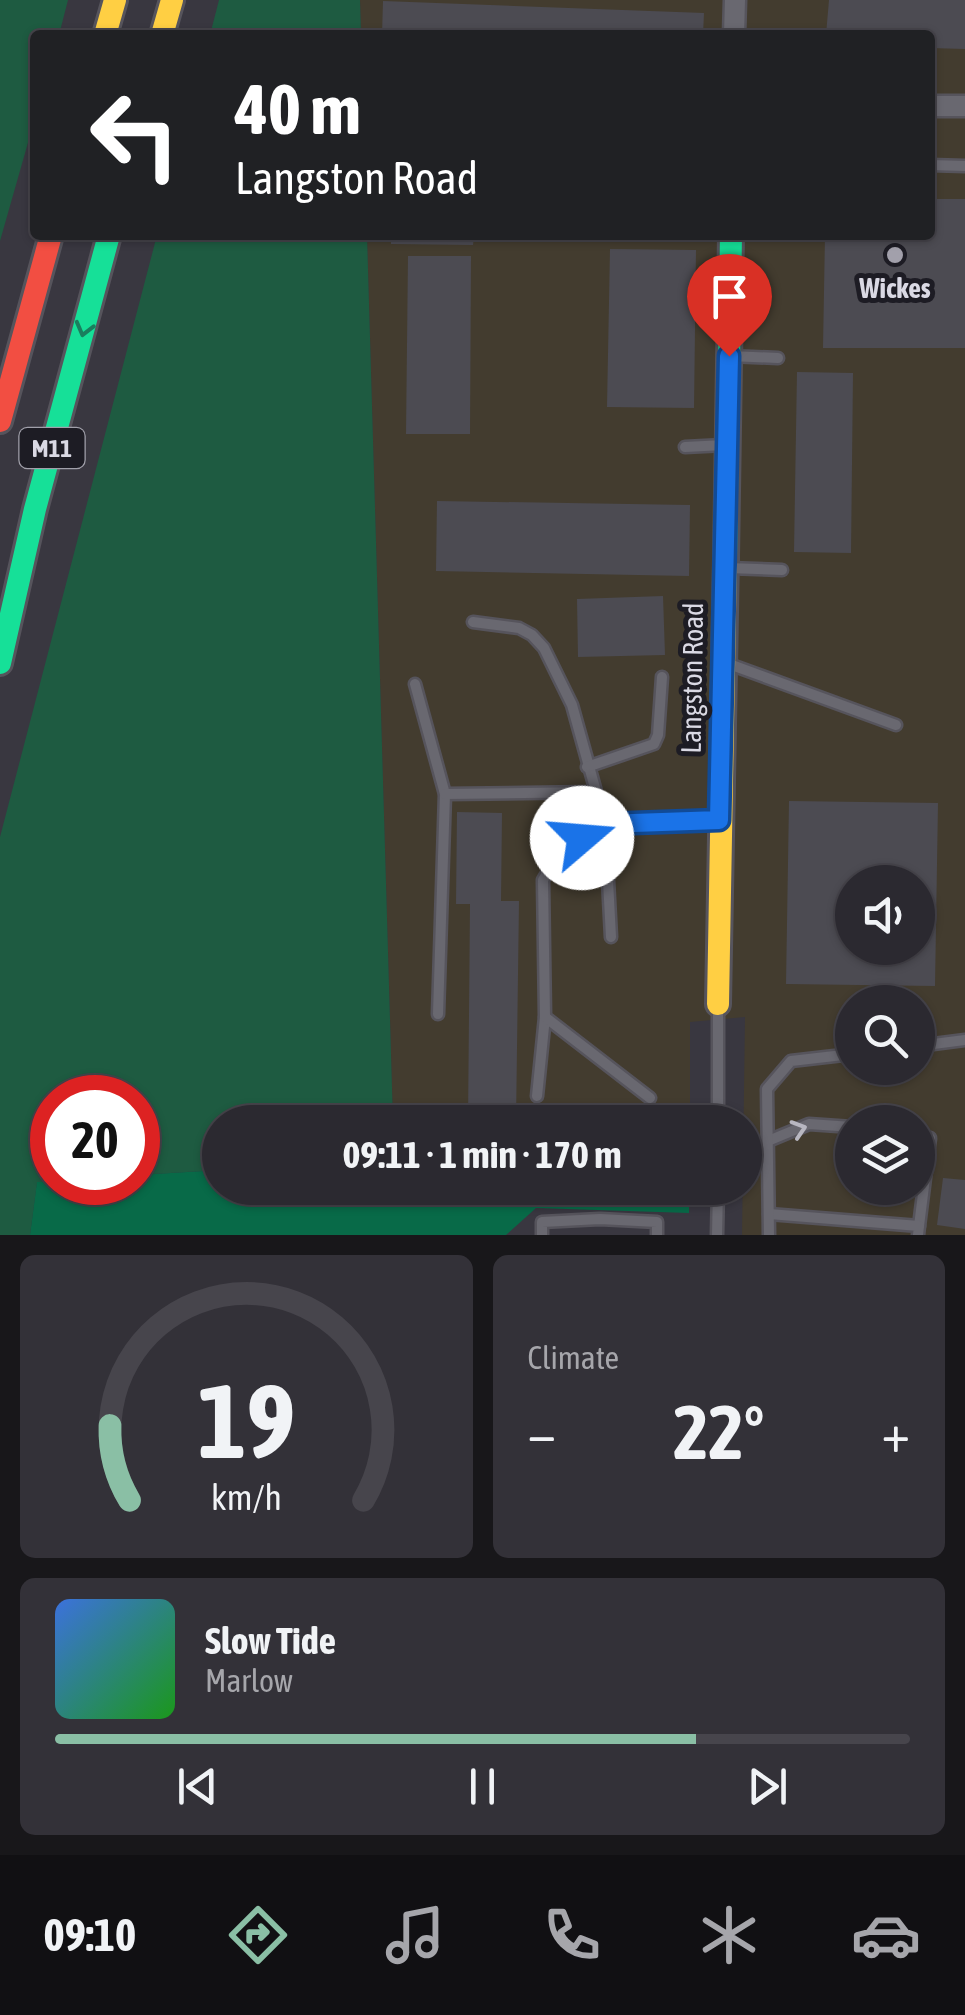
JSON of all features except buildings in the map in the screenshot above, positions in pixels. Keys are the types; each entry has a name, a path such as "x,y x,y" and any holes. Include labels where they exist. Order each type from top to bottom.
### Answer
{"main road":[{"path":"106,30 115,0"},
{"path":"163,30 172,0"},
{"name":"M11","path":"0,422 50,240"},
{"name":"M11","path":"0,663 35,509 108,240"},
{"name":"Langston Road","path":"718,1004 732,240"}],"street":[{"path":"734,30 735,0"},
{"path":"935,106 965,106"}],"lane":[{"path":"935,166 965,166"},
{"path":"729,356 778,358"},
{"path":"685,447 727,445"},
{"path":"725,568 782,570"},
{"path":"473,622 519,628 532,635 544,648 572,705 605,824 611,937"},
{"path":"723,662 896,725"},
{"path":"587,767 654,744 662,678"},
{"path":"416,684 445,794 438,1014"},
{"path":"445,794 595,792"},
{"path":"537,1096 545,1017 543,880 559,853 605,824 719,820"},
{"name":"Langston Road","path":"718,1004 718,1105"},
{"path":"545,1017 650,1098"},
{"path":"935,1044 965,1040"},
{"path":"769,1235 768,1089 792,1061 835,1056"},
{"path":"768,1141 810,1124 835,1125"},
{"path":"718,1205 718,1235"},
{"path":"769,1214 918,1231 921,1205"},
{"path":"542,1235 542,1222 600,1218 657,1222 657,1235"},
{"path":"600,1218 600,1235"}],"shaded area":[{"path":"360,0 965,0 965,1235 742,1235 742,1205 762,1205 762,1105 744,1105 745,1017 690,1022 690,1105 393,1105 367,240 935,240 935,30 361,30"}],"green space":[{"path":"0,0 68,0 60,30 30,30 30,136 0,241"},
{"path":"219,0 360,0 361,30 211,30"},
{"path":"156,240 367,240 393,1105 202,1105 202,1171 160,1174 160,1075 30,1075 30,1205 34,1205 30,1235 0,1235 0,837"},
{"path":"202,1171 202,1205 689,1205 689,1213 536,1208 506,1235 30,1235 34,1205 160,1205 160,1174"}],"traffic: fast":[{"path":"0,663 35,509 108,240"},
{"path":"726,557 731,240"}],"traffic: slow":[{"path":"106,30 115,0"},
{"path":"163,30 172,0"},
{"path":"718,1004 726,557"}],"traffic: jam":[{"path":"0,421 50,240"}],"place":[{"name":"Wickes","path":"895,255"}],"route":[{"path":"582,838 605,824 719,820 729,356"}]}
